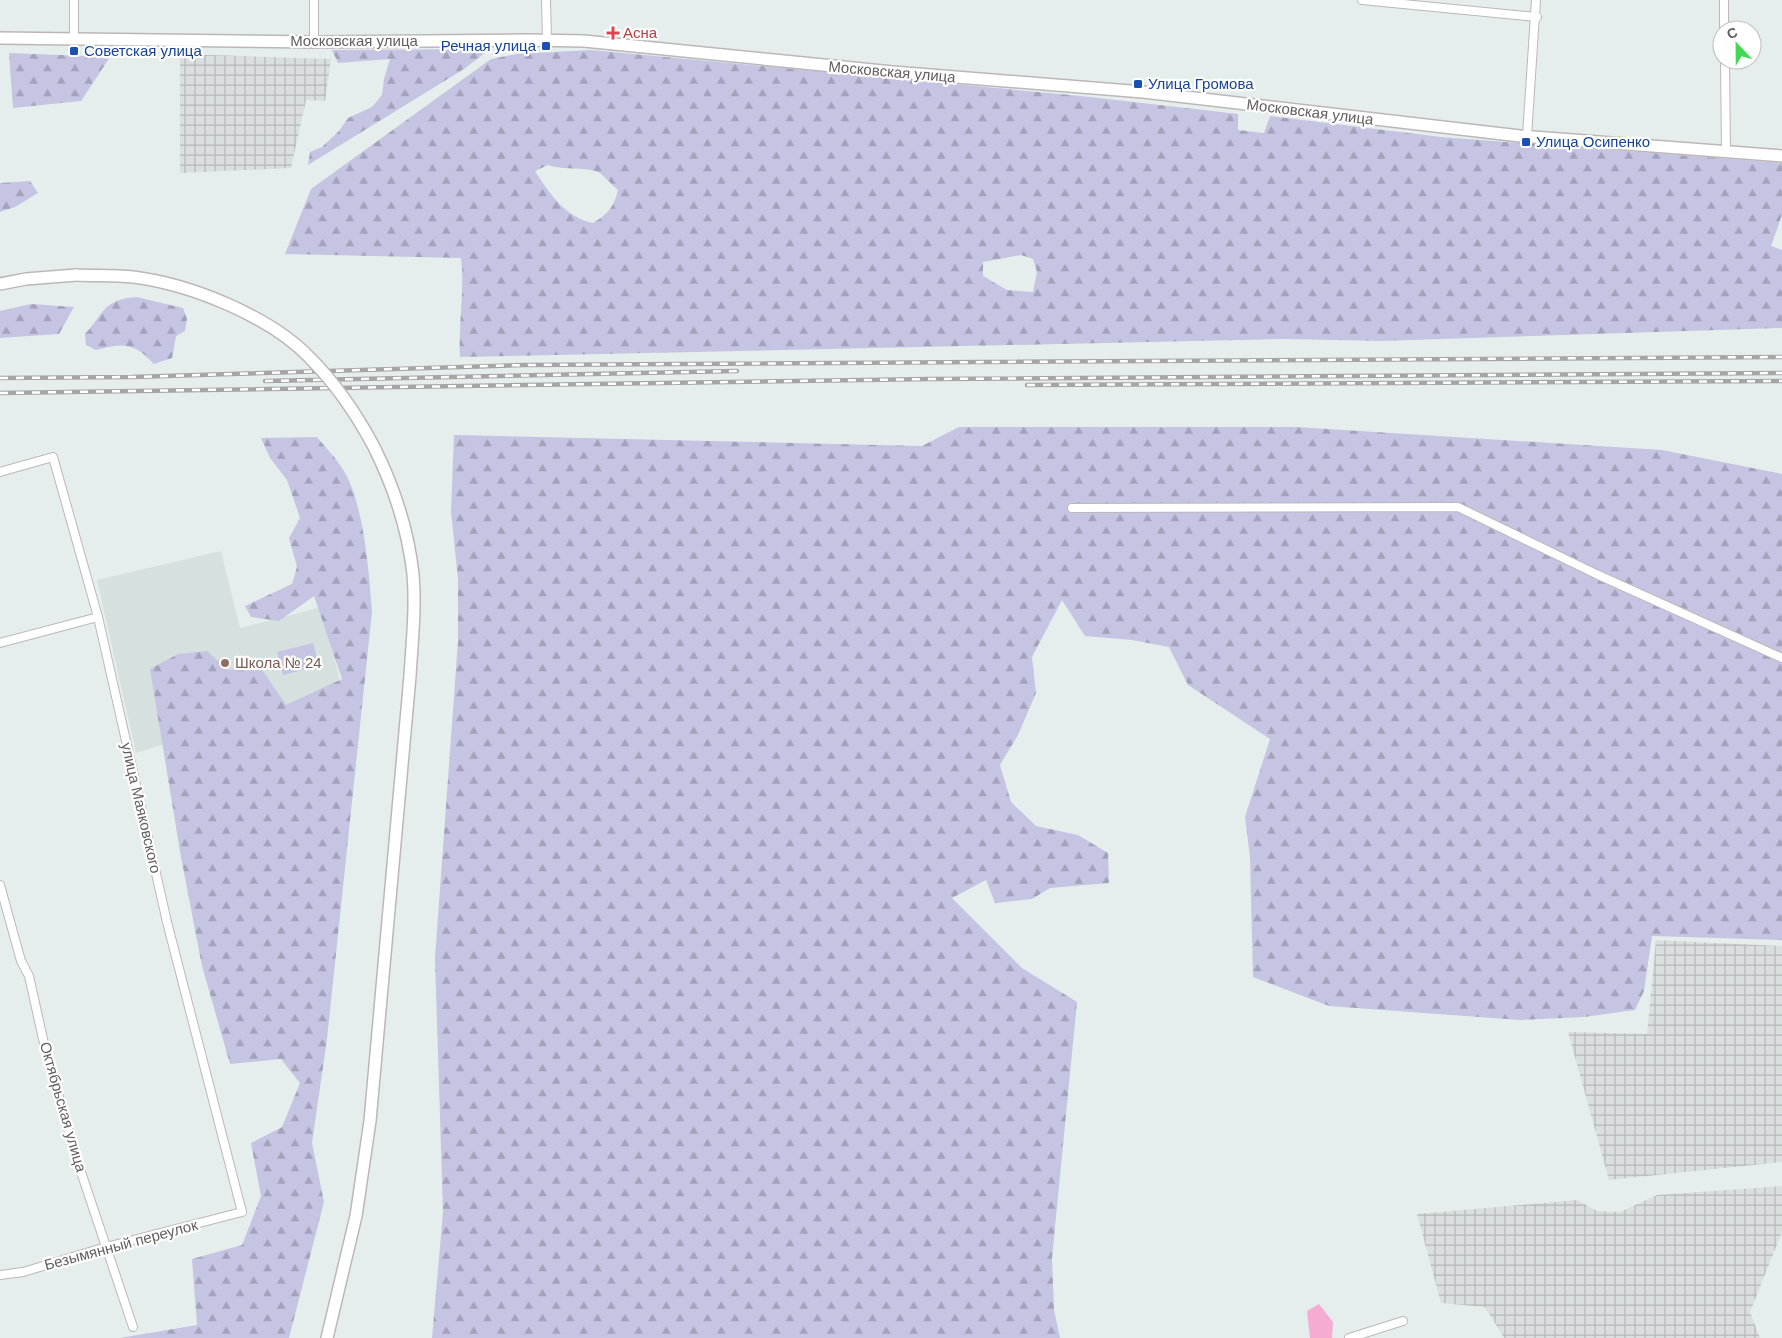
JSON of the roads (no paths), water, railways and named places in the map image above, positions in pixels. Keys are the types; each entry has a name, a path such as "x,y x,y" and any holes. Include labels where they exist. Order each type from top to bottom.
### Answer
{"street":[{"path":"74,0 74,40"},
{"path":"314,0 314,42"},
{"path":"546,0 547,40"},
{"path":"1362,0 1536,17"},
{"path":"1526,136 1536,0"},
{"path":"1724,0 1724,20"},
{"name":"Московская улица","path":"0,38 314,42 584,41 884,72 1144,92 1526,136 1782,156"},
{"path":"1725,70 1726,152"},
{"path":"0,284 26,279 76,275 134,278 187,290 235,308 276,330 309,357 354,412 385,469 406,532 412,573 414,616 370,1121 356,1216 327,1338"},
{"name":"улица Маяковского","path":"0,472 53,457 98,617 167,920 242,1212"},
{"path":"1072,508 1458,507 1605,578 1782,658"},
{"path":"0,643 98,617"},
{"name":"Октябрьская улица","path":"0,885 21,961 28,976 45,1048 76,1157 132,1327"},
{"name":"Безымянный переулок","path":"0,1275 23,1272 106,1247 242,1212"},
{"path":"1349,1338 1403,1321"}],"railway":[{"path":"0,378 132,377 524,365 1782,357"},
{"path":"265,381 737,371"},
{"path":"0,393 931,379 1782,373"},
{"path":"1027,385 1782,381"}],"place":[{"name":"Асна","path":"613,33"},
{"name":"Речная улица","path":"546,46"},
{"name":"Советская улица","path":"74,51"},
{"name":"Улица Громова","path":"1138,84"},
{"name":"Улица Осипенко","path":"1526,142"},
{"name":"Школа № 24","path":"225,663"}]}
